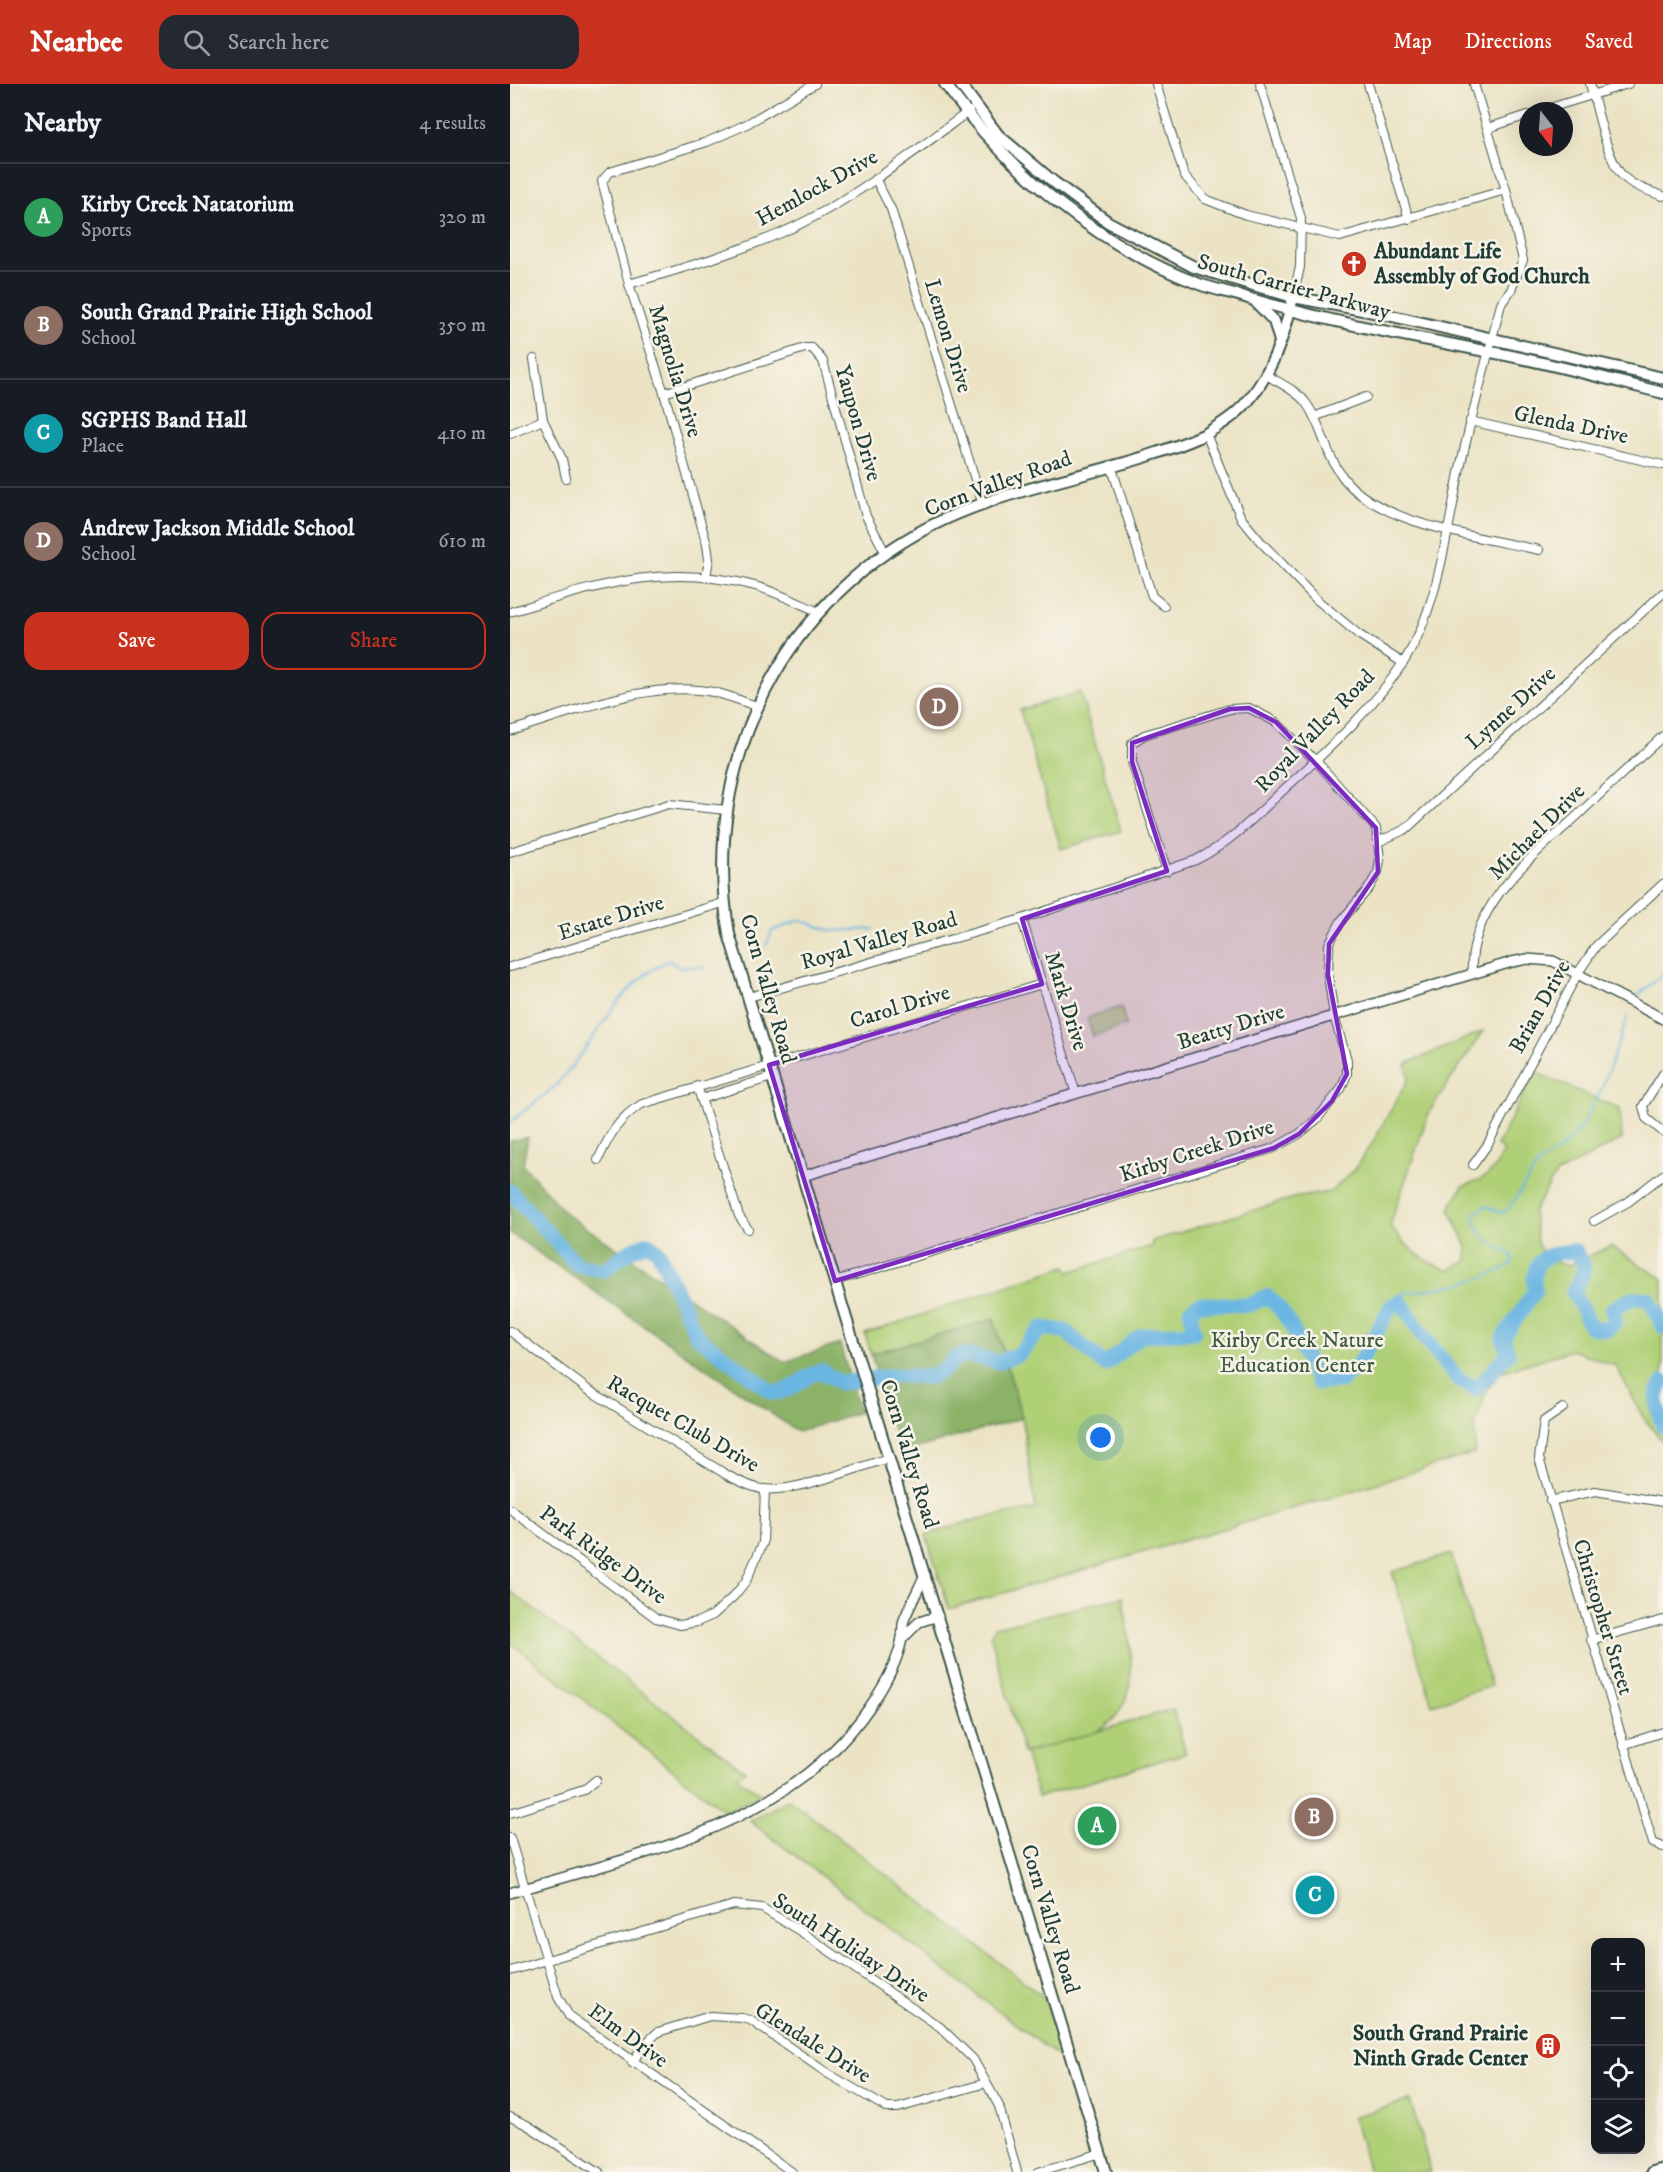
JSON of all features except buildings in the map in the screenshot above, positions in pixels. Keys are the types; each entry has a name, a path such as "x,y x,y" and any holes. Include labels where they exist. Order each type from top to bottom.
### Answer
{"main road":[{"name":"South Carrier Parkway","path":"945,84 1007,143 1108,222 1194,267 1293,297 1379,313 1663,378"},
{"name":"South Carrier Parkway","path":"960,84 970,110 992,143 1031,181 1118,244 1200,284 1290,311 1359,327 1489,351 1663,393"},
{"name":"Corn Valley Road","path":"1107,2172 729,934 723,903 721,856 726,810 736,761 757,706 781,663 819,612 855,576 885,552 945,519 1206,434 1236,413 1252,396 1280,341 1293,297"},
{"path":"1251,298 1271,317 1280,341"},
{"path":"1652,2172 1663,2169"}],"street":[{"name":"Magnolia Drive","path":"706,577 709,559 707,545 602,188 604,177 619,169 706,142 746,125 815,84"},
{"path":"1156,84 1184,176 1194,189 1218,205 1302,230 1340,237 1506,190"},
{"name":"Corn Valley Road","path":"1260,84 1302,230 1300,267 1293,297"},
{"path":"1368,84 1409,219"},
{"name":"Royal Valley Road","path":"749,997 1022,919 1167,871 1219,849 1251,823 1373,703 1403,663 1417,637 1430,603 1470,421 1501,304 1511,291 1523,260 1506,190 1474,84"},
{"path":"1590,84 1614,162 1622,175 1645,190 1663,196"},
{"path":"1568,102 1628,84"},
{"name":"Hemlock Drive","path":"629,284 717,257 780,233 876,180 970,110"},
{"path":"1488,128 1519,118"},
{"name":"Lemon Drive","path":"876,180 891,209 983,505"},
{"name":"Yaupon Drive","path":"664,393 805,348 812,348 822,361 866,516 885,552"},
{"path":"534,359 543,420 562,459 566,478"},
{"path":"1265,374 1305,400 1314,417 1326,452 1343,478 1364,498 1391,514 1539,550"},
{"path":"1314,417 1365,397"},
{"path":"510,434 543,420"},
{"name":"Glenda Drive","path":"1470,421 1663,465"},
{"path":"1206,434 1241,518 1260,541 1316,599 1358,634 1403,663"},
{"path":"1111,465 1152,596 1164,606"},
{"path":"510,612 626,580 666,575 706,577 757,586 819,612"},
{"name":"Lynne Drive","path":"1378,842 1406,829 1663,593"},
{"path":"510,731 614,700 655,691 712,692 757,706"},
{"name":"Kirby Creek Drive","path":"835,1281 1281,1144 1317,1119 1341,1089 1347,1074 1347,1060 1334,1016 1328,975 1329,944 1341,921 1369,888 1378,872 1380,859 1376,828 1316,761 1276,722 1249,708 1211,714 1144,735 1132,743 1132,762 1167,871"},
{"name":"Michael Drive","path":"1472,974 1471,953 1478,931 1497,896 1525,863 1663,736"},
{"path":"510,852 669,804 726,810"},
{"name":"Brian Drive","path":"1473,1166 1488,1144 1578,973 1596,946 1663,884"},
{"name":"Estate Drive","path":"510,967 723,903"},
{"name":"Mark Drive","path":"1022,919 1076,1094"},
{"name":"Beatty Drive","path":"803,1176 1527,959 1553,961 1663,1019"},
{"name":"Carol Drive","path":"598,1160 609,1134 627,1112 642,1104 1042,984"},
{"path":"1663,1074 1643,1106 1646,1118 1663,1131"},
{"path":"701,1099 772,1077"},
{"path":"698,1086 739,1216 748,1229"},
{"path":"1594,1221 1628,1202 1663,1175"},
{"name":"Racquet Club Drive","path":"510,1331 587,1389 727,1475 751,1486 765,1489 801,1485 890,1458"},
{"name":"Christopher Street","path":"1563,1408 1545,1421 1540,1437 1539,1458 1653,1843 1663,1846"},
{"name":"Park Ridge Drive","path":"510,1509 656,1618 680,1625 713,1615 746,1581 763,1544 765,1489"},
{"path":"1550,1501 1595,1491 1663,1502"},
{"path":"510,1893 673,1846 722,1826 779,1793 820,1761 850,1732 876,1696 891,1670 902,1639 903,1624 925,1575"},
{"path":"902,1639 920,1622 938,1616"},
{"path":"1592,1640 1663,1620"},
{"path":"1623,1745 1663,1732"},
{"path":"510,1813 584,1790 596,1780"},
{"name":"Elm Drive","path":"510,1838 558,1997 569,2016 632,2063 792,2172"},
{"name":"South Holiday Drive","path":"510,1971 734,1905 762,1908 801,1931 940,2027 973,2059 999,2106 1017,2172"},
{"name":"Glendale Drive","path":"632,2063 643,2046 658,2032 710,2016 750,2020 827,2073 887,2108 898,2108 986,2083"},
{"path":"510,2116 599,2172"},
{"path":"1038,2172 1101,2153"}],"highlighted area":[{"path":"1249,708 1276,722 1376,828 1378,872 1329,944 1328,975 1347,1074 1332,1101 1299,1134 1274,1148 835,1281 769,1065 1042,984 1022,919 1167,871 1132,762 1132,743 1230,709"}],"green space":[{"path":"1080,692 1121,831 1061,849 1020,710"},
{"path":"1121,1007 1126,1025 1093,1036 1087,1018"},
{"name":"Kirby Creek Nature Education Center","path":"1483,1031 1429,1112 1390,1225 1408,1247 1431,1263 1449,1270 1467,1261 1467,1246 1449,1209 1463,1186 1484,1178 1496,1166 1504,1151 1497,1146 1535,1072 1620,1109 1622,1139 1556,1174 1533,1212 1538,1246 1548,1259 1567,1266 1611,1246 1663,1279 1663,1442 1643,1417 1616,1366 1572,1350 1501,1372 1487,1389 1475,1426 1475,1453 949,1609 926,1535 977,1519 1036,1509 1022,1418 994,1319 871,1354 865,1334 1066,1266 1069,1272 1153,1246 1152,1241 1293,1198 1330,1192 1353,1171 1371,1145 1409,1078 1406,1064"},
{"path":"528,1137 523,1165 566,1214 784,1362 840,1344 859,1412 798,1432 510,1233 510,1141"},
{"path":"994,1319 1022,1418 900,1453 871,1354"},
{"path":"1451,1554 1491,1686 1432,1704 1392,1572"},
{"path":"510,1591 745,1771 736,1777 761,1794 726,1812 510,1642"},
{"path":"1123,1597 1130,1649 1130,1685 1125,1701 1116,1716 1096,1732 1023,1753 991,1637 995,1627"},
{"path":"1173,1709 1186,1753 1038,1797 1025,1753"},
{"path":"789,1799 1046,1999 1065,2062 750,1821"},
{"path":"1410,2100 1431,2172 1369,2172 1353,2117"}],"waterway":[{"path":"766,946 772,931 800,920 832,931 873,929"},
{"path":"510,1123 557,1084 620,1000 650,971 668,961 680,967 705,967"},
{"path":"1637,996 1663,974"},
{"path":"1400,1301 1403,1293 1473,1280 1512,1264 1512,1255 1487,1240 1479,1230 1474,1215 1485,1206 1503,1213 1509,1208 1539,1163 1562,1148 1582,1126 1603,1086 1628,1016"},
{"path":"510,1191 577,1265 604,1270 631,1250 648,1243 658,1251 697,1336 773,1393 788,1389 821,1371 841,1383 895,1375 930,1377 947,1368 955,1358 967,1355 998,1362 1019,1354 1042,1328 1065,1331 1105,1365 1141,1335 1194,1332 1190,1310 1199,1304 1250,1305 1267,1296 1277,1305 1291,1326 1318,1383 1341,1381 1359,1364 1391,1306 1400,1301 1427,1341 1459,1380 1476,1389 1508,1354 1503,1338 1535,1291 1534,1280 1538,1264 1542,1259 1556,1253 1575,1251 1584,1265 1582,1276 1573,1291 1591,1327 1608,1329 1615,1322 1612,1309 1633,1298 1649,1299 1663,1326"},
{"path":"1663,1382 1657,1398 1663,1426"}],"place":[{"name":"Abundant Life Assembly of God Church","path":"1354,264"},
{"name":"Andrew Jackson Middle School","path":"939,707"},
{"name":"South Grand Prairie High School","path":"1314,1817"},
{"name":"Kirby Creek Natatorium","path":"1097,1826"},
{"name":"SGPHS Band Hall","path":"1315,1895"},
{"name":"South Grand Prairie Ninth Grade Center","path":"1548,2046"}]}
